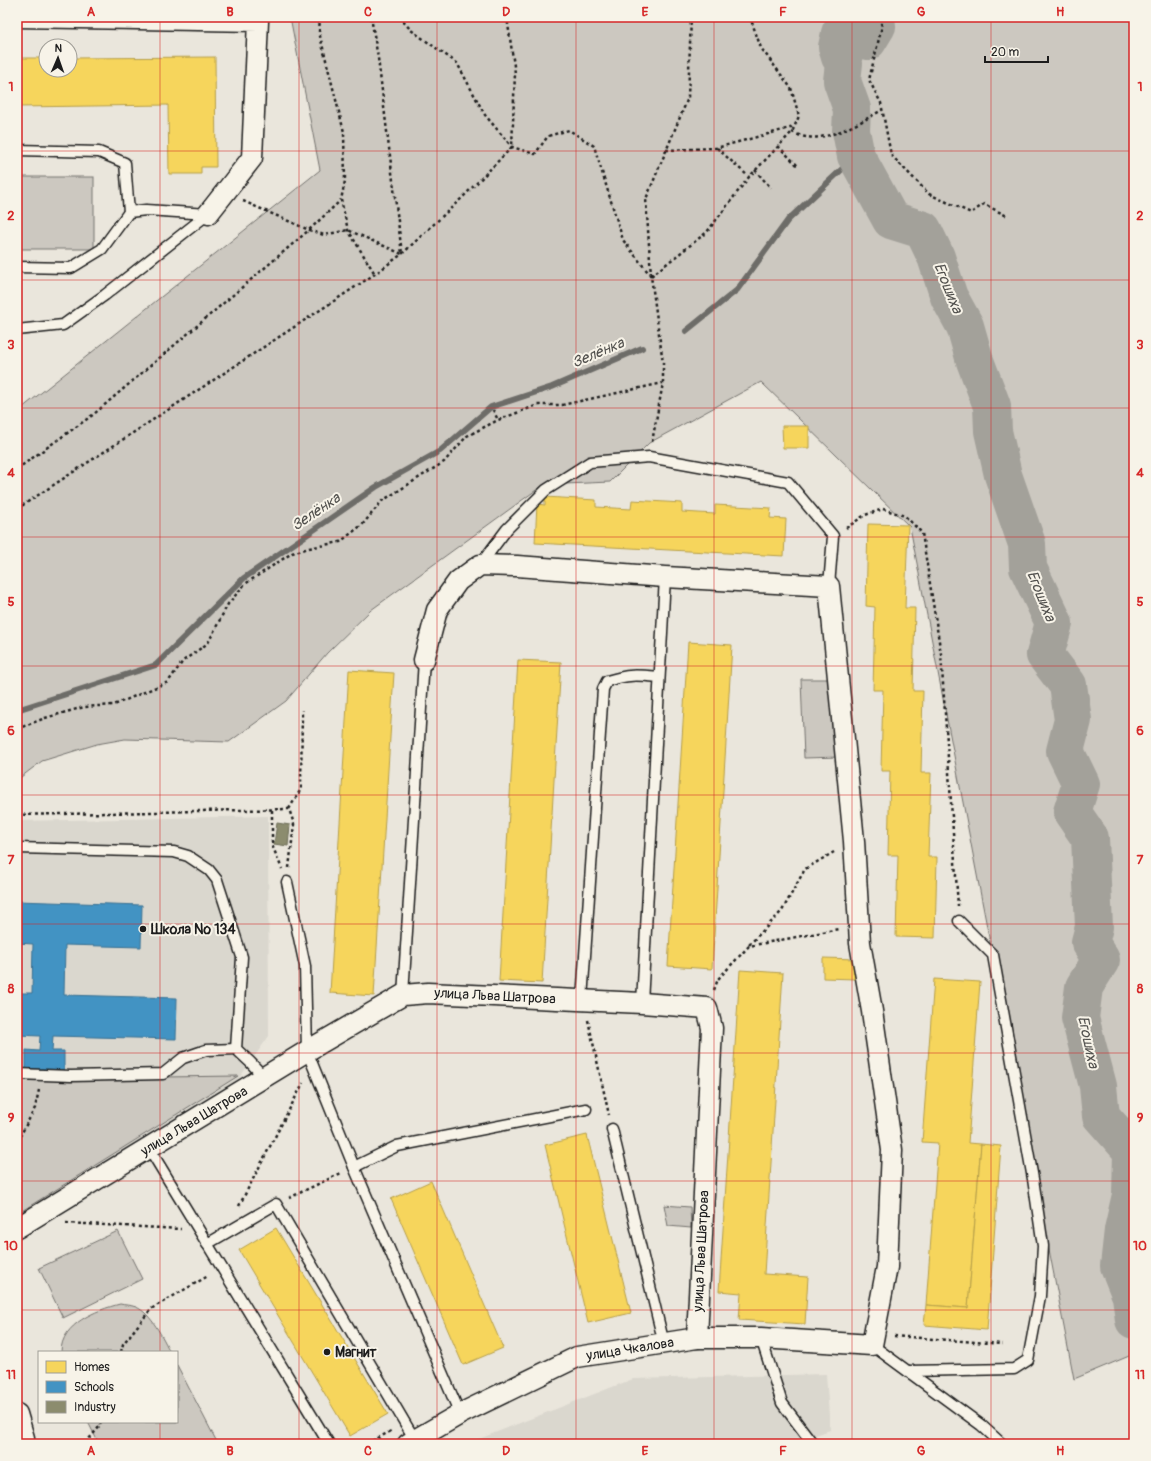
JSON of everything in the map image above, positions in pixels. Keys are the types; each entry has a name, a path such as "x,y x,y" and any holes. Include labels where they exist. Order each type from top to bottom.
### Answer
{"street":[{"path":"17,17 258,21 252,158 208,214"},
{"path":"424,660 437,610 458,581 480,565 517,566 665,577 829,586 854,841 860,943 872,1011 892,1150 887,1267 872,1345"},
{"name":"улица Льва Шатрова","path":"17,1228 265,1078 310,1058 403,994 428,993 584,1000 707,1008 712,1028 697,1338"},
{"name":"улица Чкалова","path":"412,1442 460,1414 578,1357 697,1338 761,1338 872,1345"},
{"path":"17,1414 24,1438 24,1444"}],"lane":[{"path":"17,150 99,152 125,163 129,212 102,249 72,268 17,268"},
{"path":"129,212 146,210 208,214"},
{"path":"17,330 63,325 105,295 208,214"},
{"path":"480,565 507,529 546,490 590,462 649,457 788,482 833,536 829,586"},
{"path":"642,1003 665,577"},
{"path":"403,994 424,660"},
{"path":"584,1000 603,689 607,681 624,675 660,677"},
{"path":"17,848 174,852 188,856 209,870 217,880 242,957 236,1049"},
{"path":"287,882 305,966 310,1058 354,1167 460,1414"},
{"path":"908,1371 1014,1369 1028,1360 1040,1296 1043,1246 1033,1179 993,955 959,921"},
{"path":"17,1074 71,1076 163,1074 183,1058 206,1050 236,1049 265,1078"},
{"path":"354,1167 397,1146 586,1109"},
{"path":"612,1129 664,1344"},
{"path":"149,1148 329,1444"},
{"path":"207,1244 276,1204 412,1442"},
{"path":"761,1338 782,1403 813,1444"},
{"path":"872,1345 981,1425 1002,1444"}],"path":[{"path":"320,17 319,32 344,132 345,181 341,200 348,230 375,274"},
{"path":"371,17 378,58 402,254"},
{"path":"399,17 411,30 457,63 485,115 512,147 535,154 548,136 569,130 594,146 623,240 651,276"},
{"path":"17,509 375,274 402,254 464,196 512,147 515,73 507,17"},
{"path":"651,445 663,384 663,363 651,276 646,199 688,98 691,17"},
{"path":"651,276 707,232 749,177 792,132 799,116 790,88 761,48 750,17"},
{"path":"879,17 882,26 869,80 881,103 892,155 929,194 971,213 984,204 1007,216"},
{"path":"792,132 806,138 822,137 860,124 882,110"},
{"path":"666,150 716,148 794,127"},
{"path":"778,146 799,166"},
{"path":"716,148 749,177"},
{"path":"755,170 771,188"},
{"path":"224,193 308,230 324,235 348,230 402,254"},
{"path":"17,469 94,414 341,200"},
{"path":"17,729 44,718 84,707 114,704 168,682 183,661 208,643 228,604 245,584 292,553 340,542 363,524 382,501 444,462 467,436 498,420 538,405 562,405 663,384"},
{"path":"493,410 498,420"},
{"path":"833,536 865,515 883,509 905,516 922,532 941,654 959,921"},
{"path":"287,882 294,824 289,809 301,789 302,710"},
{"path":"272,809 272,845 287,882"},
{"path":"17,815 289,809"},
{"path":"707,1008 718,979 782,911 805,869 854,841"},
{"path":"749,946 812,933"},
{"path":"584,1000 612,1129"},
{"path":"226,1233 310,1058"},
{"path":"17,1142 35,1108 42,1075"},
{"path":"276,1204 354,1167"},
{"path":"62,1223 199,1230"},
{"path":"121,1351 123,1344 151,1309 223,1268"},
{"path":"892,1336 1002,1344"},
{"path":"88,1444 88,1440 101,1423"}],"shaded area":[{"path":"290,17 1134,17 1134,1354 1074,1379 910,527 761,382 649,443 610,482 543,485 371,610 327,653 286,701 229,742 125,739 97,744 42,761 17,780 17,412 320,170"},
{"path":"17,177 94,177 94,249 17,249"},
{"path":"801,679 832,679 839,757 804,758"},
{"name":"Школа № 134","path":"268,816 269,1036 235,1084 17,1218 17,821"},
{"path":"238,1076 17,1214 17,1079"},
{"path":"664,1205 690,1207 691,1228 668,1226"},
{"path":"118,1231 142,1279 63,1318 39,1268"},
{"path":"120,1304 136,1307 141,1310 152,1320 170,1351 61,1351 63,1342 73,1326 91,1314"},
{"path":"178,1367 218,1444 99,1444 88,1423 178,1423"},
{"path":"826,1374 830,1430 790,1444 466,1444 633,1379"}],"building: Homes":[{"path":"215,57 216,167 201,167 201,174 169,174 168,105 17,107 17,58 38,58 38,78 78,78 78,58"},
{"path":"782,426 809,426 809,448 783,448"},
{"path":"545,497 596,500 596,507 631,509 632,500 682,503 682,512 715,514 715,505 771,508 770,518 786,519 784,556 535,543 537,504 545,505"},
{"path":"868,524 908,525 905,608 915,608 913,691 923,691 921,773 931,773 928,857 937,857 935,938 896,937 898,855 888,855 890,771 881,771 883,690 873,690 875,607 866,606"},
{"path":"688,642 732,645 712,969 668,966"},
{"path":"518,660 561,662 542,983 499,981"},
{"path":"349,670 394,673 374,996 330,993"},
{"path":"823,958 856,959 855,979 823,978"},
{"path":"740,970 783,973 764,1274 808,1277 805,1324 739,1320 741,1293 719,1291"},
{"path":"934,979 980,982 968,1143 981,1144 968,1308 926,1305 938,1143 922,1142"},
{"path":"587,1135 631,1313 588,1323 545,1145"},
{"path":"981,1144 1001,1146 987,1330 924,1325 926,1305 968,1308"},
{"path":"431,1181 503,1348 463,1365 391,1199"},
{"path":"276,1228 388,1414 350,1436 239,1250"}],"building: Schools":[{"path":"17,901 142,905 141,947 65,945 64,995 177,998 176,1039 53,1036 52,1051 64,1051 64,1070 26,1069 26,1050 39,1051 40,1036 17,1035 17,993 32,993 33,944 17,943"}],"building: Industry":[{"path":"277,823 290,825 288,846 274,844"}],"waterway":[{"name":"Егошиха","path":"873,17 877,26 868,41 851,30 840,33 837,47 840,57 844,63 842,81 852,109 851,131 856,156 891,220 923,230 936,257 949,297 965,326 975,361 992,406 993,431 1003,475 1027,544 1028,568 1054,623 1045,655 1068,685 1073,720 1065,751 1081,784 1072,812 1090,838 1094,927 1090,942 1101,960 1084,987 1080,1018 1098,1086 1101,1116 1132,1151 1131,1195 1123,1230 1119,1266 1131,1296 1134,1320"},
{"name":"Зелёнка","path":"686,331 737,290 788,220 856,156"},
{"name":"Зелёнка","path":"17,710 156,665 244,578 376,487 440,451 491,407 552,387 642,348"}],"place":[{"name":"Школа № 134","path":"143,929"},
{"name":"Магнит","path":"327,1352"}]}
